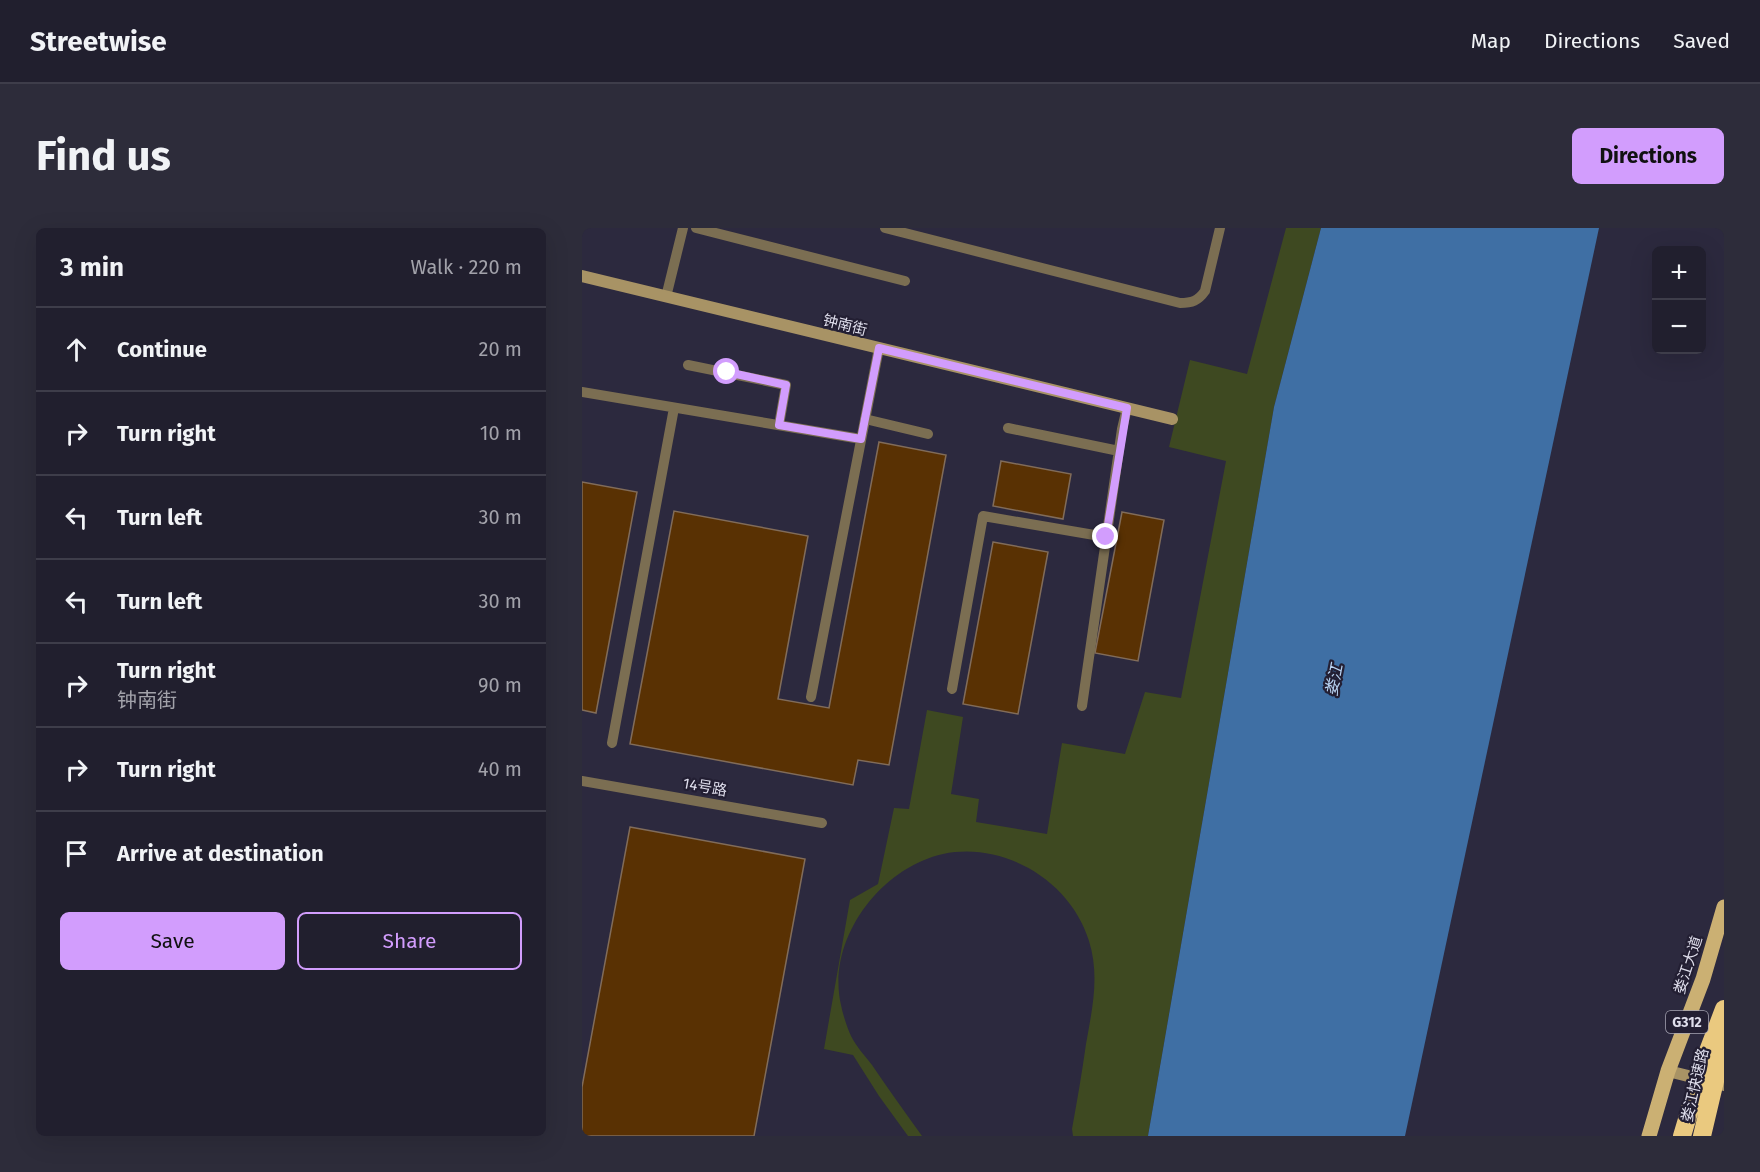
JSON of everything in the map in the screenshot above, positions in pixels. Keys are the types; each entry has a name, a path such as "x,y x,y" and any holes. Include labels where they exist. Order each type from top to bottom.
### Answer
{"highway":[{"path":"1682,1136 1705,1059 1724,1009"},
{"name":"娄江快速路","path":"1702,1136 1724,1043"}],"main road":[{"name":"娄江大道","path":"1649,1136 1668,1071 1703,979 1724,907"}],"street":[{"name":"钟南街","path":"582,276 1172,419"},
{"path":"1668,1071 1724,1085"}],"lane":[{"path":"666,297 683,228"},
{"path":"696,228 905,281"},
{"path":"885,228 1180,303 1190,303 1200,299 1205,291 1220,228"},
{"path":"811,697 879,348"},
{"path":"688,364 786,385 779,425"},
{"path":"582,392 861,439"},
{"path":"612,743 674,408"},
{"path":"1082,706 1127,408"},
{"path":"865,419 928,434"},
{"path":"1008,428 1119,451"},
{"path":"952,689 983,516 1106,537"},
{"name":"14号路","path":"582,781 822,823"}],"green space":[{"path":"1286,228 1321,228 1274,407 1148,1136 1073,1136 1072,1129 1094,993 1094,967 1089,941 1080,920 1067,900 1032,870 1011,860 989,854 966,852 943,854 920,862 898,874 863,910 850,932 842,956 838,980 841,1005 848,1029 855,1043 922,1136 908,1136 853,1055 824,1049 850,900 878,884 894,808 909,809 927,710 963,717 951,794 979,799 976,822 1047,834 1062,743 1125,754 1145,692 1181,698 1226,461 1169,447 1190,360 1247,374"}],"water":[{"name":"娄江","path":"1321,228 1599,228 1405,1136 1148,1136 1274,407"}],"building":[{"path":"879,442 946,455 889,765 858,760 853,785 630,744 674,511 808,536 778,699 829,708"},
{"path":"1001,461 1071,474 1063,519 993,506"},
{"path":"582,482 637,492 596,713 582,710"},
{"path":"1122,512 1164,520 1138,661 1095,653"},
{"path":"993,542 1048,552 1018,714 963,704"},
{"path":"630,827 805,859 754,1136 582,1136 582,1087"}],"route":[{"path":"727,372 786,385 779,425 861,439 879,348 1127,408 1106,537"}]}
